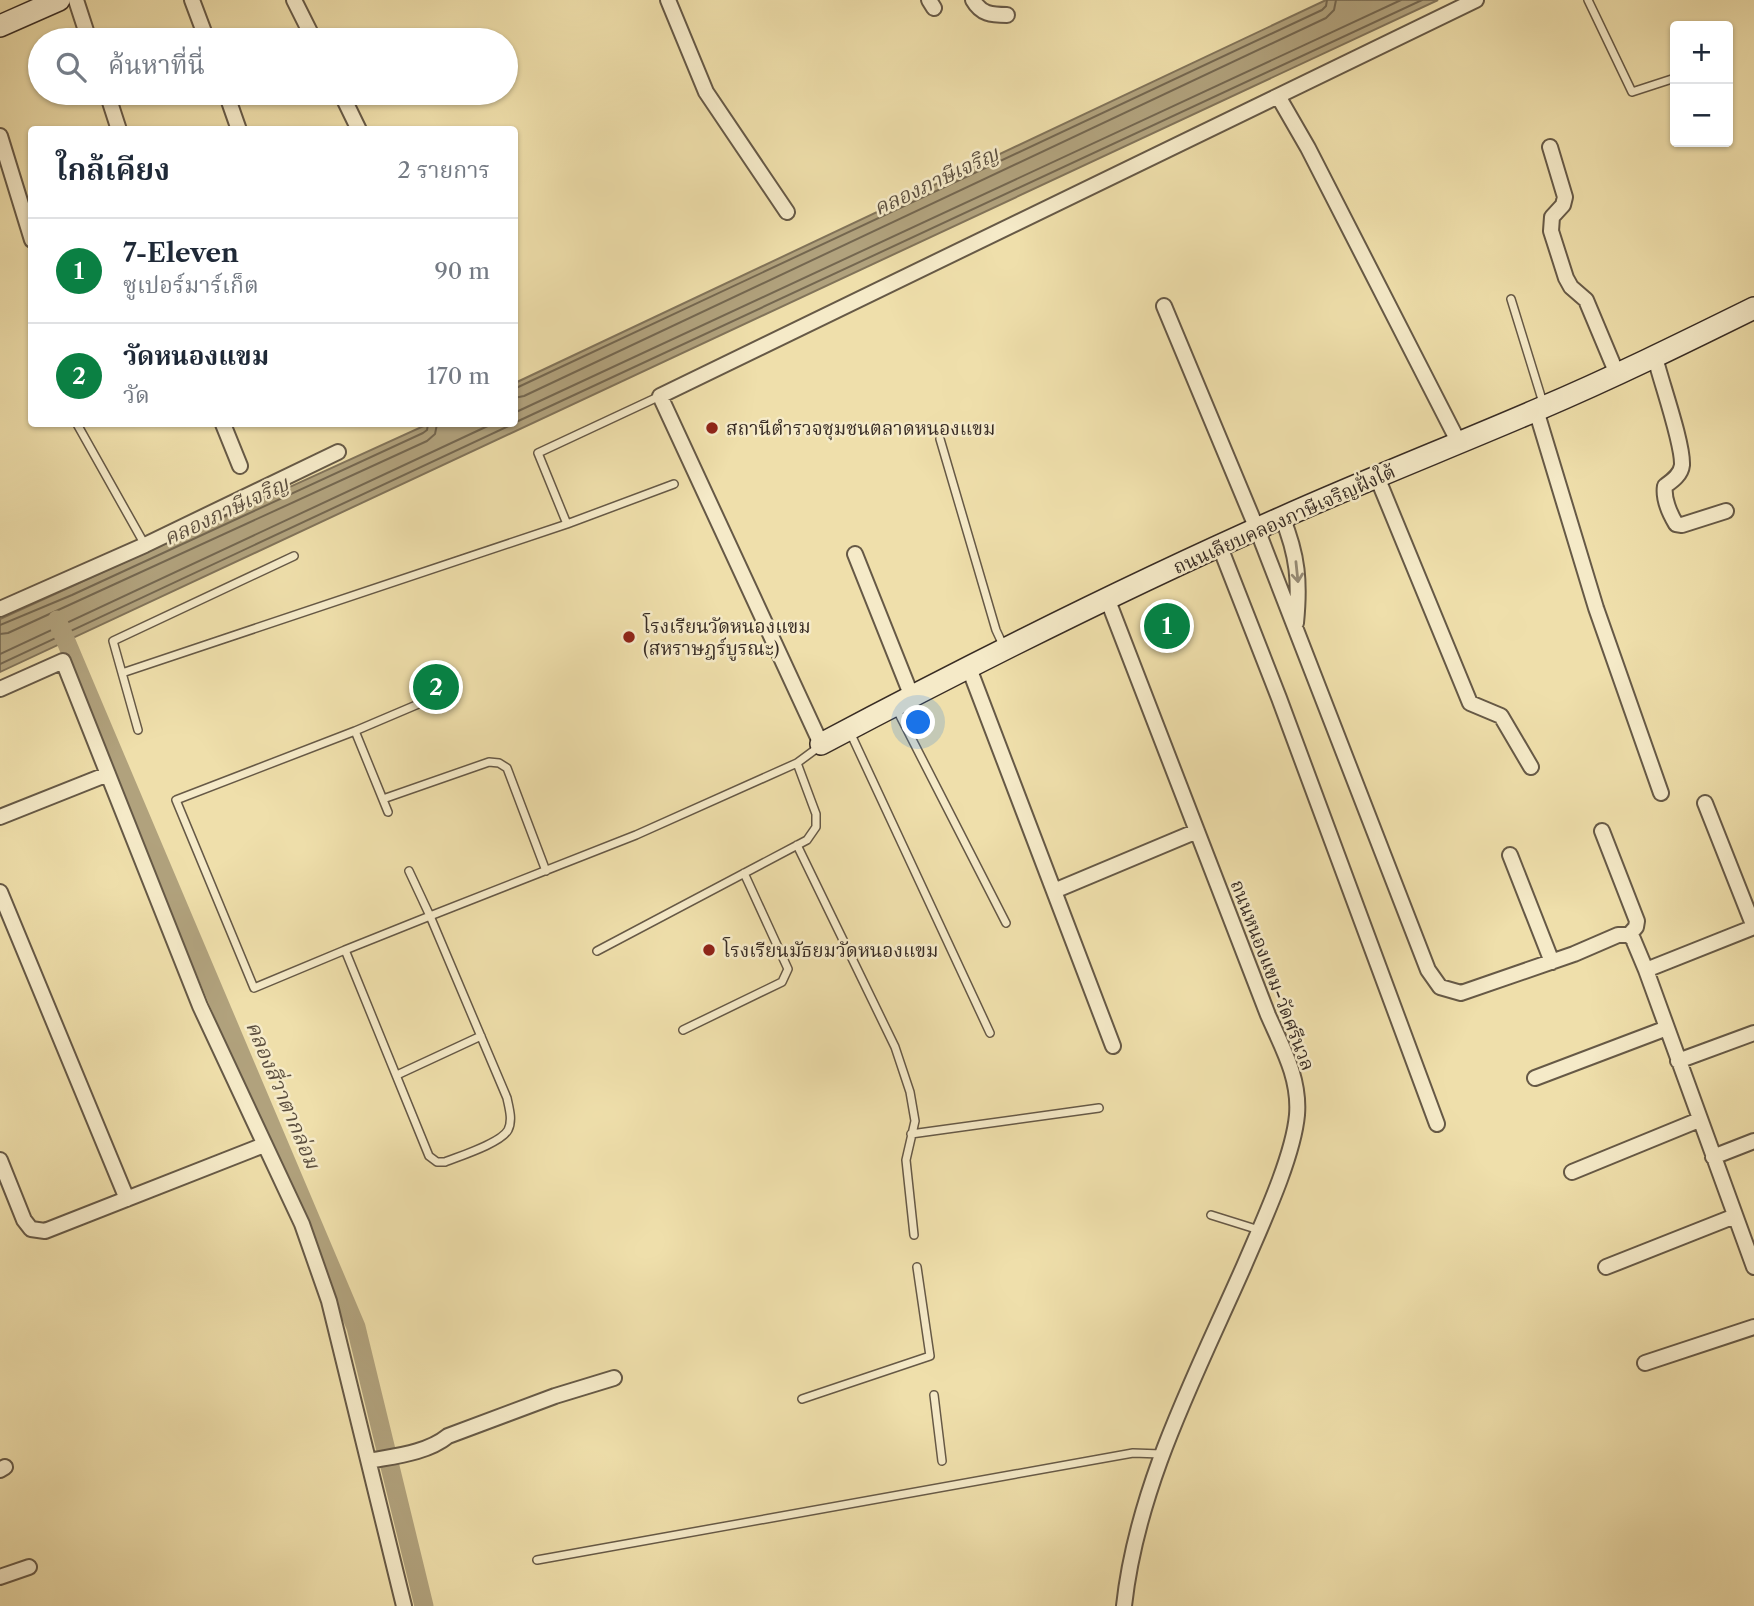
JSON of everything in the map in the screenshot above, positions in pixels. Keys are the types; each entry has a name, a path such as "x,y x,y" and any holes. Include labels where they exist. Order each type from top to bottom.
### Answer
{"street":[{"path":"0,26 59,0"},
{"path":"76,0 85,28"},
{"path":"192,0 202,28"},
{"path":"294,0 308,28"},
{"path":"668,0 706,92 787,212"},
{"path":"972,0 978,8 990,15 1007,15"},
{"path":"821,744 660,396 1476,0"},
{"path":"1278,96 1308,148 1458,441"},
{"path":"111,105 118,126"},
{"path":"230,105 238,126"},
{"path":"347,105 357,126"},
{"path":"0,136 28,227"},
{"path":"1550,147 1565,197 1563,205 1552,217 1551,231 1566,278 1571,287 1586,300 1617,374"},
{"path":"1164,306 1257,529 1428,970 1440,987 1461,993 1552,962 1618,935 1629,935 1646,970 1699,1120 1751,1251 1754,1267"},
{"name":"ถนนเลียบคลองภาษีเจริญฝั่งใต้","path":"821,744 1107,598 1282,517 1617,374 1754,309"},
{"path":"1655,357 1682,467 1679,474 1665,486 1664,493 1673,519 1676,524 1682,525 1726,511"},
{"path":"1540,408 1597,608 1661,793"},
{"path":"224,427 240,466"},
{"path":"0,609 145,545 338,452"},
{"path":"1377,477 1470,703 1501,716 1531,767"},
{"path":"1282,517 1294,545 1298,571 1295,628"},
{"path":"1220,547 1437,1124"},
{"path":"855,554 904,702"},
{"name":"ถนนหนองแขม-วัดศรีนวล","path":"1107,598 1268,1014 1295,1075 1297,1115 1288,1153 1259,1230 1161,1454 1128,1569 1124,1606"},
{"path":"0,689 63,661 200,1006 302,1224 329,1301 404,1606"},
{"path":"969,668 1113,1046"},
{"path":"0,817 108,774"},
{"path":"1646,970 1754,927 1705,803"},
{"path":"1054,891 1197,831"},
{"path":"1602,831 1637,920 1636,927 1629,935"},
{"path":"1510,855 1552,962"},
{"path":"0,892 127,1199"},
{"path":"1535,1078 1667,1028"},
{"path":"1678,1061 1754,1032"},
{"path":"1572,1172 1699,1120"},
{"path":"1713,1157 1754,1141"},
{"path":"0,1160 24,1220 32,1229 46,1231 264,1145"},
{"path":"1606,1267 1735,1216"},
{"path":"1645,1363 1754,1328 1754,1316"},
{"path":"369,1461 426,1448 448,1436 555,1396 614,1378"},
{"path":"0,1577 29,1567"}],"lane":[{"path":"1588,0 1632,92 1670,80"},
{"path":"1511,299 1540,408"},
{"path":"567,524 538,453 660,396"},
{"path":"79,427 145,545"},
{"path":"940,439 996,630 1005,650"},
{"path":"122,673 567,524 674,484"},
{"path":"138,730 113,641 294,556"},
{"path":"435,697 176,800 254,988 636,835 797,763 821,744"},
{"path":"904,702 1006,923"},
{"path":"849,730 990,1033"},
{"path":"355,731 388,812"},
{"path":"383,799 489,762 499,763 507,768 546,871"},
{"path":"597,951 807,839 816,827 816,814 797,763"},
{"path":"797,845 895,1046 909,1092 915,1121 906,1160 914,1235"},
{"path":"345,950 429,1156 437,1162 445,1162 502,1138 509,1129 511,1117 507,1098 409,871"},
{"path":"683,1030 782,982 789,969 744,873"},
{"path":"397,1075 481,1035"},
{"path":"911,1134 1099,1108"},
{"path":"1211,1215 1259,1230"},
{"path":"917,1267 930,1365"},
{"path":"802,1399 929,1356"},
{"path":"934,1395 942,1461"},
{"path":"537,1560 1133,1453 1161,1454"}],"water":[{"path":"1326,0 1438,0 0,672 0,619 421,427 518,427 518,382"}],"waterway":[{"name":"คลองสี่วาตากล่อม","path":"57,620 356,1327 424,1606"}],"place":[{"name":"สถานีตำรวจชุมชนตลาดหนองแขม","path":"712,428"},
{"name":"7-Eleven","path":"1167,626"},
{"name":"โรงเรียนวัดหนองแขม (สหราษฎร์บูรณะ)","path":"629,637"},
{"name":"วัดหนองแขม","path":"436,687"},
{"name":"โรงเรียนมัธยมวัดหนองแขม","path":"709,950"}],"water label":[{"name":"คลองภาษีเจริญ","path":"936,181"},
{"name":"คลองภาษีเจริญ","path":"226,511"}]}
